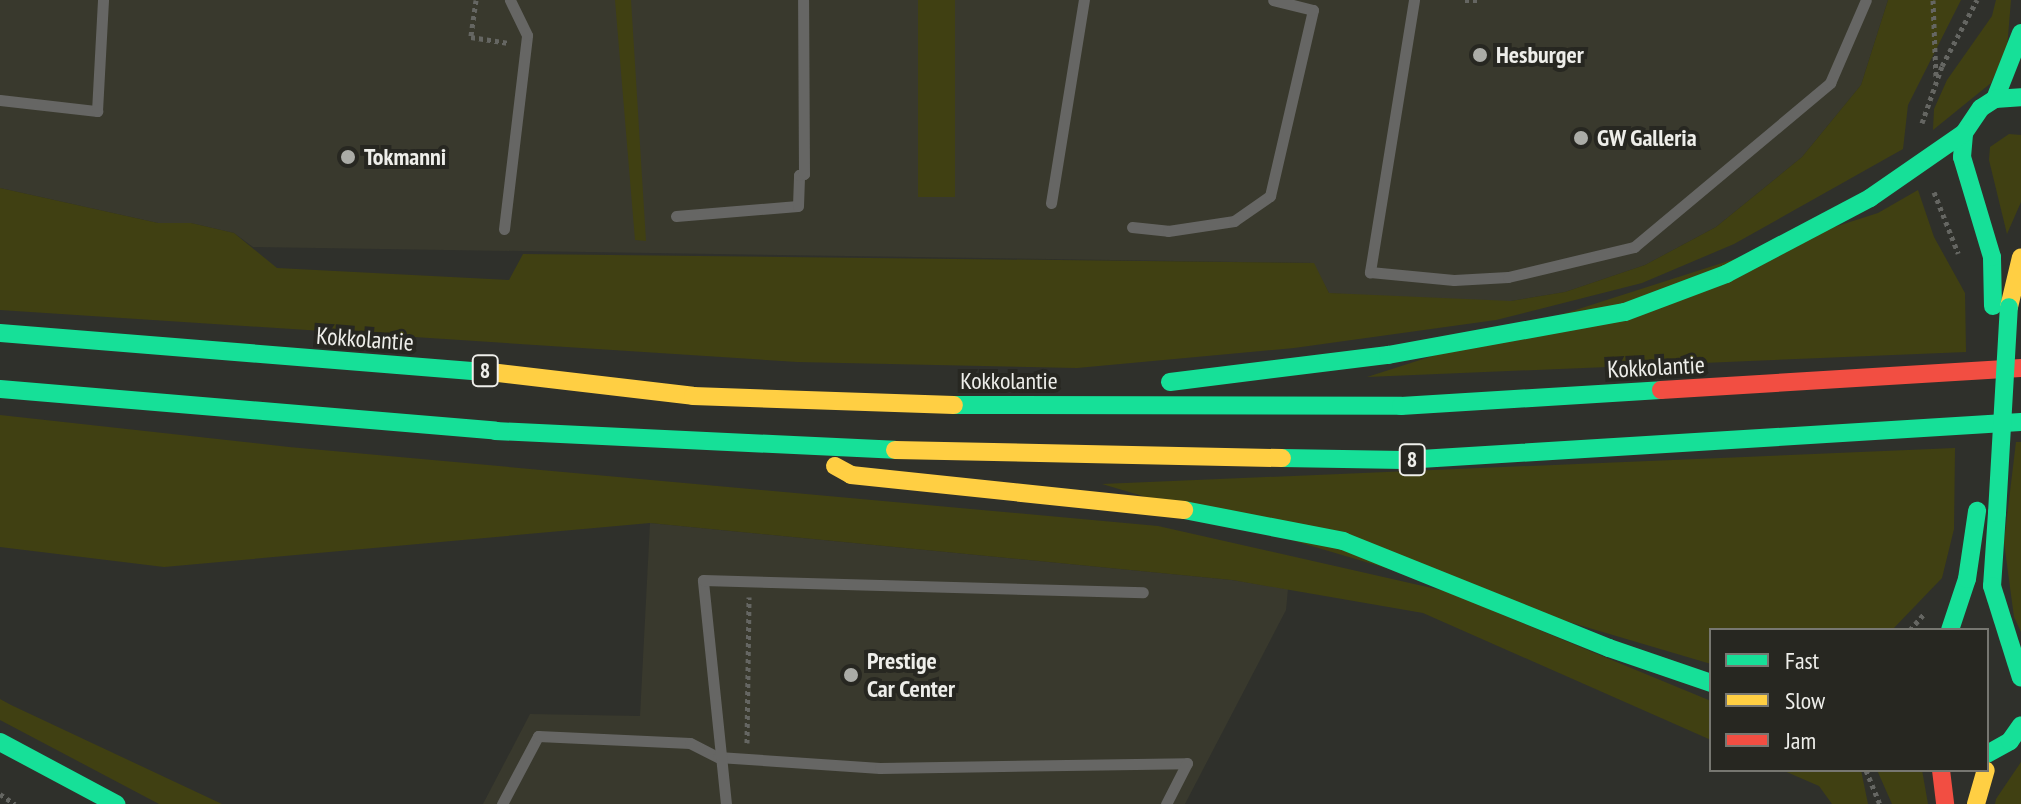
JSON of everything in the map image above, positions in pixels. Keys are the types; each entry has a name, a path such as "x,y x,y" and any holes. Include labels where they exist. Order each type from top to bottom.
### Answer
{"main road":[{"path":"1995,99 2021,33"},
{"path":"970,406 1388,355 1625,312 1726,274 1870,198 1964,133 1981,108 1995,99 2021,97"},
{"path":"1964,133 1962,157 1992,257 2001,306 1993,597 2021,678"},
{"path":"1951,628 1967,579 2001,306 2021,257"},
{"name":"Kokkolantie","path":"0,333 491,372 693,396 970,406 1401,406 2021,368"},
{"name":"8","path":"0,389 495,431 803,448 1404,460 2021,422"},
{"path":"803,448 851,475 1185,510 1343,541 1428,571 1609,648 1709,682"},
{"path":"1989,761 2020,729"},
{"path":"0,742 116,804"},
{"path":"1941,772 1945,804"},
{"path":"1976,804 1986,772"}],"lane":[{"path":"0,100 97,111 103,0"},
{"path":"504,229 527,35 510,0"},
{"path":"676,216 798,206 799,175 804,174 803,0"},
{"path":"1051,203 1084,0"},
{"path":"1132,227 1168,231 1234,221 1270,196 1313,10 1273,0"},
{"path":"1414,0 1370,272 1454,280 1508,277 1634,247 1830,83 1866,0"},
{"path":"726,804 718,757 703,580 1143,592"},
{"path":"502,804 538,736 690,743 718,757 880,768 1187,763 1166,804"}],"path":[{"path":"476,0 471,37 517,44"},
{"path":"1465,0 1480,0"},
{"path":"1933,0 1936,80"},
{"path":"747,759 750,582"},
{"path":"1867,772 1880,804"},
{"path":"0,794 15,804"}],"shaded area":[{"path":"0,0 1888,0 1861,85 1802,157 1716,227 1645,265 1565,292 1511,301 1451,302 1329,293 1313,263 253,247 234,233 191,223 158,223 0,188"},
{"path":"615,0 631,0 646,241 635,240"},
{"path":"918,0 955,0 955,197 918,197"},
{"path":"1888,0 1961,0 1908,105 1903,149 1734,244 1642,283 1496,320 1294,348 1077,368 797,362 0,310 0,188 158,223 191,223 234,233 277,268 509,280 523,254 1314,263 1329,293 1511,301 1565,292 1645,265 1716,227 1802,157 1861,85"},
{"path":"1996,0 2011,0 2007,48 1991,83 1933,130 1934,109 1947,80 1992,16"},
{"path":"2009,134 2021,135 2021,202 2007,234 1989,160 1990,147"},
{"path":"1918,190 1934,237 1965,293 1966,352 1367,377 1878,213"},
{"path":"0,415 289,447 1158,526 1445,591 1709,700 1709,739 1423,613 1232,580 650,523 164,567 0,547"},
{"path":"2016,442 2021,442 2021,632 2014,617 2004,542"},
{"path":"1955,448 1954,529 1942,578 1894,628 1709,628 1709,663 1102,484"},
{"path":"650,523 1232,580 1288,589 1286,610 1185,804 483,804 530,714 640,716"},
{"path":"0,699 222,804 159,804 0,720"},
{"path":"2021,762 2021,804 1995,804 1996,799"},
{"path":"1787,772 1861,772 1868,804 1832,804 1819,786"},
{"path":"1878,772 1922,772 1928,804 1892,804"}],"traffic: fast":[{"path":"1995,99 2021,33"},
{"path":"1993,306 1992,257 1962,157 1964,133 1981,108 1995,99 2021,97"},
{"path":"1170,382 1388,355 1625,312 1726,274 1870,198 1964,133"},
{"path":"1997,513 2009,307"},
{"path":"0,333 490,372"},
{"path":"0,389 495,431 895,450"},
{"path":"954,405 1401,406 1661,390"},
{"path":"1282,458 1404,460 2021,422"},
{"path":"1184,510 1343,541 1609,648 1709,682"},
{"path":"1951,628 1967,579 1977,511"},
{"path":"1997,513 1992,586 2021,678"},
{"path":"1989,753 2010,741 2021,725"},
{"path":"0,742 116,804"}],"traffic: slow":[{"path":"2009,307 2021,257"},
{"path":"490,372 693,396 954,405"},
{"path":"895,450 1282,458"},
{"path":"835,466 851,475 1184,510"},
{"path":"1976,804 1985,772"}],"traffic: jam":[{"path":"1661,390 2021,368"},
{"path":"1941,772 1945,804"}],"place":[{"name":"Hesburger","path":"1480,55"},
{"name":"GW Galleria","path":"1581,138"},
{"name":"Tokmanni","path":"348,157"},
{"name":"Prestige Car Center","path":"851,675"}]}
